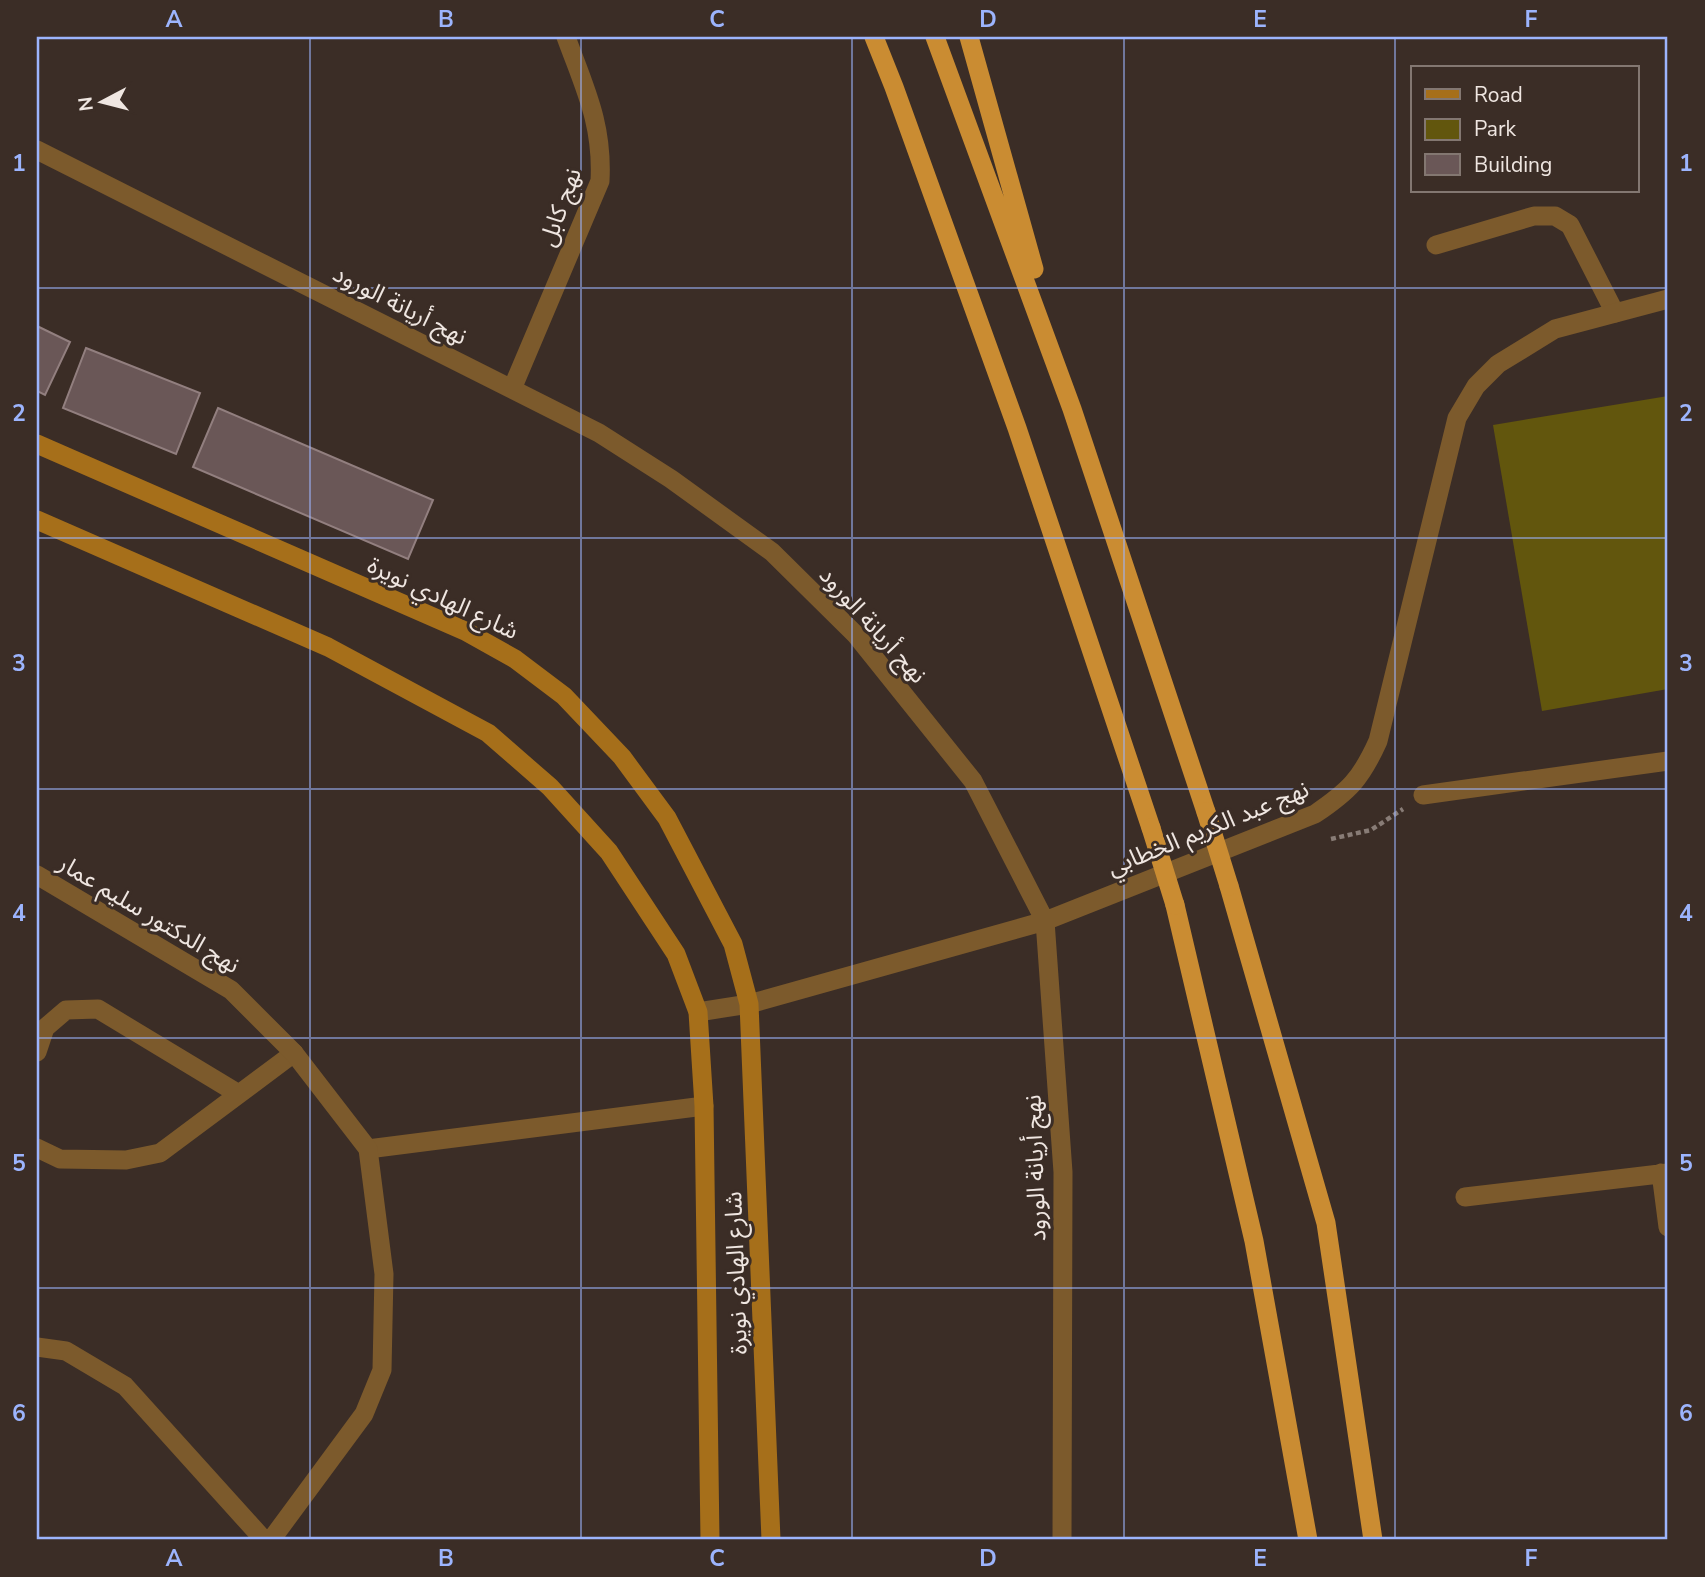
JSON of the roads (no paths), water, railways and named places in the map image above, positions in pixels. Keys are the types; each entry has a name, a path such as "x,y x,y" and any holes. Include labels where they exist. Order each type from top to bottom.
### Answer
{"highway":[{"path":"874,37 1017,428 1175,905 1254,1241 1308,1540"},
{"path":"935,37 1072,409 1229,886 1326,1223 1373,1540"},
{"path":"969,37 1072,409"}],"main road":[{"name":"شارع الهادي نويرة","path":"37,444 465,632 515,659 564,696 622,758 667,818 733,944 749,1004 771,1540"},
{"name":"شارع الهادي نويرة","path":"37,520 328,647 488,733 550,787 609,852 676,954 698,1012 704,1106 710,1540"}],"street":[{"name":"نهج كابل","path":"512,389 600,181 601,153 597,123 566,37"},
{"name":"نهج أريانة الورود","path":"37,150 599,433 671,479 772,552 847,626 973,780 1045,921 1063,1172 1062,1540"},
{"path":"1436,245 1534,216 1555,216 1570,225 1615,313"},
{"name":"نهج عبد الكريم الخطابي","path":"749,1004 1045,921 1315,814 1342,795 1365,771 1378,741 1457,418 1476,386 1498,364 1555,329 1668,299"},
{"path":"1423,795 1668,761"},
{"name":"نهج الدكتور سليم عمار","path":"37,875 230,990 294,1053 368,1149"},
{"path":"698,1012 749,1004"},
{"path":"37,1052 45,1028 66,1010 98,1009 237,1093"},
{"path":"37,1148 60,1159 126,1160 160,1153 294,1053"},
{"path":"271,1540 364,1413 383,1370 384,1274 368,1149 704,1106"},
{"path":"1465,1197 1665,1173 1668,1227"},
{"path":"37,1347 66,1351 125,1386 264,1540"}]}
